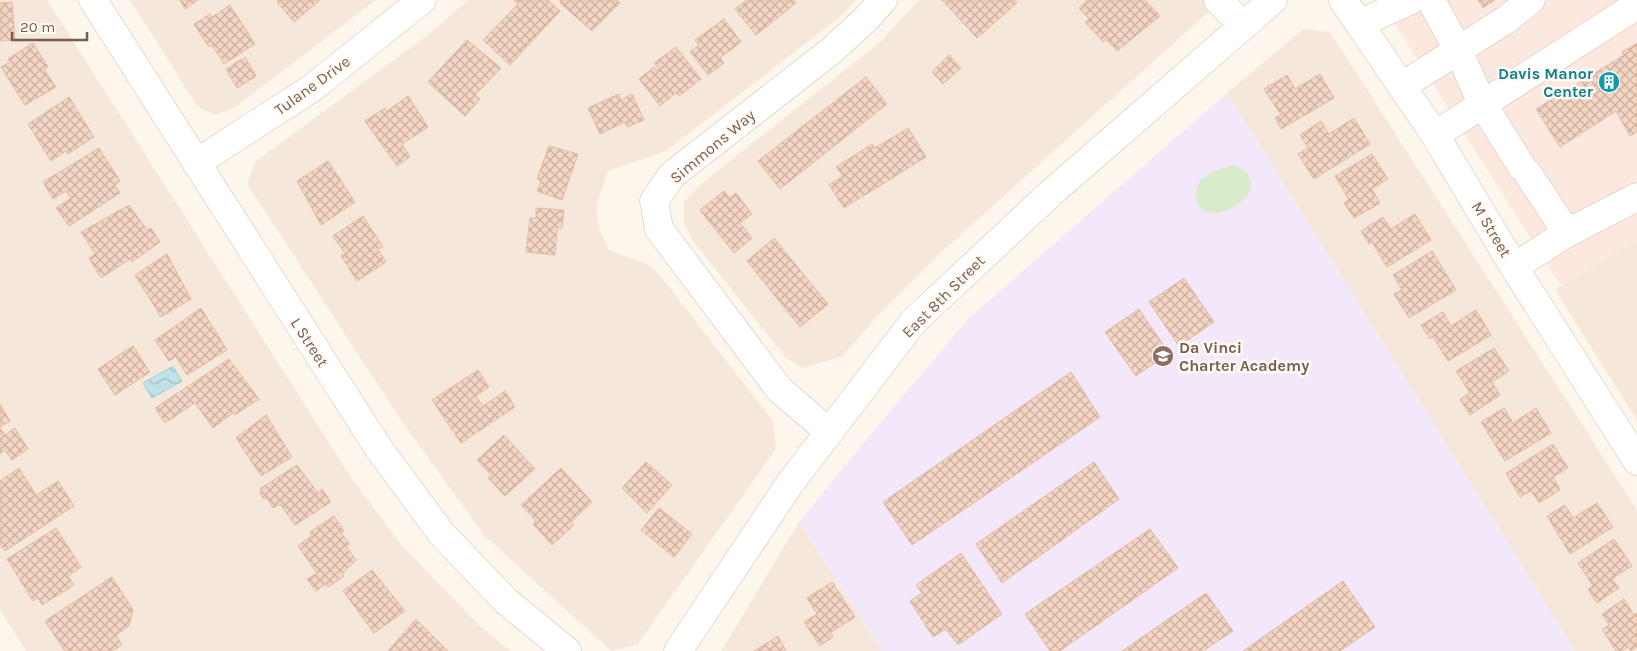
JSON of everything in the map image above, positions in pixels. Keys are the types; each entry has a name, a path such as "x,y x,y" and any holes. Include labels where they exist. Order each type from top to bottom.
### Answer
{"street":[{"name":"L Street","path":"93,0 377,446 441,533 506,601 567,651"},
{"name":"Tulane Drive","path":"196,162 312,88 422,0"},
{"name":"Simmons Way","path":"829,432 780,389 659,229 654,201 672,175 831,51 866,19 883,0"},
{"path":"1218,0 1243,26"},
{"name":"East 8th Street","path":"678,651 791,482 914,321 1051,193 1273,0"},
{"name":"M Street","path":"1343,0 1435,135 1514,267 1637,461"},
{"path":"1360,23 1410,0"},
{"path":"1431,0 1458,50 1482,104 1567,233"},
{"path":"1402,86 1508,19 1531,0"},
{"path":"1435,135 1637,5"},
{"path":"1514,267 1567,233 1637,197"}],"shaded area":[{"path":"0,0 47,0 352,479 403,547 479,625 511,651 26,651 0,610"},
{"path":"130,0 376,0 234,108 214,115 198,107"},
{"path":"468,0 856,0 840,17 666,151 608,171 596,206 599,229 609,250 645,263 659,274 773,421 776,449 637,645 611,651 484,535 403,423 247,184 255,162 429,34"},
{"path":"919,0 1222,0 946,248 874,320 843,356 804,368 786,358 693,241 684,222 684,202 701,184 879,43"},
{"path":"1380,0 1637,0 1637,239 1561,286"},
{"path":"1303,29 1330,32 1637,510 1637,651 1575,651 1227,93"},
{"name":"Da Vinci Charter Academy","path":"1227,93 1575,651 882,651 799,522 969,318"},
{"path":"1637,239 1637,420 1555,290"},
{"path":"799,522 882,651 721,651"}],"green space":[{"path":"1233,165 1245,171 1250,179 1251,188 1239,204 1229,210 1217,213 1205,212 1199,206 1195,195 1200,180 1217,170"}],"water":[{"path":"173,366 182,381 152,398 143,383"}],"building":[{"path":"180,0 198,0 185,9"},
{"path":"279,0 320,0 294,22 277,2"},
{"path":"514,0 548,0 560,11 510,65 483,40 518,4"},
{"path":"560,0 617,0 620,3 592,31 560,3"},
{"path":"747,0 794,0 796,3 756,35 735,9"},
{"path":"942,0 1015,0 1017,3 977,38"},
{"path":"1087,0 1145,0 1160,16 1117,51 1106,39 1103,42 1085,22 1089,19 1079,8"},
{"path":"1478,0 1495,0 1483,8"},
{"path":"12,2 15,40 0,41 0,3"},
{"path":"230,5 255,44 224,64 212,45 209,47 194,24 210,14 212,17"},
{"path":"724,19 741,42 720,58 724,63 708,75 690,52 699,45 695,40"},
{"path":"467,40 501,68 475,95 480,99 465,116 428,82"},
{"path":"33,43 48,67 44,69 56,87 25,105 1,67 10,62 8,59"},
{"name":"Davis Manor Center","path":"1637,43 1637,132 1630,136 1616,111 1560,147 1536,109 1624,55 1622,52"},
{"path":"676,47 701,79 679,96 676,93 660,106 639,79 654,67 657,71 659,69 654,63"},
{"path":"949,55 961,68 943,84 932,72"},
{"path":"245,57 256,76 237,88 226,69"},
{"path":"1320,74 1334,98 1281,129 1275,118 1281,115 1264,89 1287,75 1295,89"},
{"path":"866,77 887,104 780,189 758,161"},
{"path":"619,94 621,100 632,94 644,120 627,127 625,122 600,134 588,108"},
{"path":"408,96 428,127 402,144 410,157 397,166 365,121 385,108 387,111"},
{"path":"69,97 94,137 68,154 66,151 51,161 28,124"},
{"path":"1354,118 1370,144 1314,179 1298,154 1308,148 1300,135 1321,121 1329,134"},
{"path":"908,128 926,157 844,208 829,185 843,176 836,167 872,144 875,148"},
{"path":"549,146 578,154 562,200 537,191 541,181 537,179"},
{"path":"99,148 120,181 115,185 120,193 69,226 56,208 71,198 66,191 53,199 43,182"},
{"path":"1372,154 1388,179 1372,189 1380,203 1354,218 1344,203 1349,200 1335,176"},
{"path":"328,161 355,202 321,225 297,181"},
{"path":"724,191 730,198 736,193 752,214 740,223 752,238 734,253 700,210"},
{"path":"129,205 147,230 151,228 160,242 132,262 130,259 101,278 89,258 95,254 81,232"},
{"path":"536,208 564,210 562,228 557,228 555,255 526,252 530,218 536,218"},
{"path":"1415,214 1431,240 1387,267 1372,242 1369,244 1361,231 1383,217 1391,229"},
{"path":"363,216 383,247 378,249 386,262 357,281 341,256 345,254 333,236"},
{"path":"774,238 828,304 800,327 747,261"},
{"path":"1432,251 1456,290 1409,318 1394,294 1402,290 1393,275"},
{"path":"167,254 191,299 161,317 135,275"},
{"path":"1184,278 1214,322 1179,346 1149,302"},
{"path":"201,308 227,350 187,375 176,357 169,361 155,340"},
{"path":"1139,309 1169,353 1136,376 1105,332"},
{"path":"1476,310 1491,335 1448,361 1433,337 1430,339 1421,325 1443,312 1451,326"},
{"path":"133,346 150,372 115,395 98,369"},
{"path":"1494,348 1509,371 1492,382 1500,395 1470,415 1460,399 1470,393 1456,371"},
{"path":"229,359 259,399 235,415 233,413 213,428 195,403 165,423 155,408"},
{"path":"478,370 489,387 476,396 483,406 505,391 515,407 461,443 432,400"},
{"path":"1071,372 1100,417 912,545 883,502"},
{"path":"0,404 10,421 0,427"},
{"path":"1504,408 1513,423 1536,408 1551,433 1505,461 1481,422"},
{"path":"266,415 292,457 261,476 236,438"},
{"path":"0,428 5,435 15,428 28,449 12,460 5,450 0,454"},
{"path":"504,435 535,469 505,496 488,478 491,475 477,460"},
{"path":"1553,444 1568,468 1553,477 1560,490 1539,503 1531,491 1520,497 1506,473"},
{"path":"646,462 672,485 647,513 622,488"},
{"path":"1094,462 1119,499 1002,583 976,544"},
{"path":"297,465 318,493 322,489 331,502 295,525 280,504 273,508 268,499 264,499 260,494 261,488"},
{"path":"19,468 36,495 58,481 74,506 5,551 0,544 0,481"},
{"path":"561,468 592,502 571,522 574,525 552,545 533,524 536,521 521,505"},
{"path":"1597,503 1613,527 1570,554 1547,516 1565,505 1573,518"},
{"path":"659,508 692,534 674,557 641,530"},
{"path":"334,516 344,531 341,533 350,544 346,546 356,560 342,574 344,576 328,587 326,584 316,591 307,579 317,573 298,546 311,536 310,532"},
{"path":"56,528 81,567 68,576 74,585 42,605 38,598 33,601 7,559"},
{"path":"1150,529 1178,568 1060,651 1050,651 1025,614"},
{"path":"1614,539 1632,566 1612,579 1619,588 1597,603 1588,589 1593,586 1578,563"},
{"path":"961,553 1002,614 958,645 946,629 933,637 910,601 922,593 916,585"},
{"path":"372,570 405,611 374,633 343,591"},
{"path":"112,577 133,610 129,626 116,635 122,645 112,651 65,651 45,621"},
{"path":"1343,581 1375,627 1340,651 1243,651"},
{"path":"832,582 855,617 830,633 833,637 820,646 804,622 817,614 807,598"},
{"path":"1206,593 1233,631 1203,651 1122,651"},
{"path":"1624,599 1634,615 1637,613 1637,647 1631,651 1628,647 1622,651 1616,651 1602,629 1609,625 1602,614"},
{"path":"416,619 448,651 388,651"},
{"path":"778,636 786,651 754,651"}],"place":[{"name":"Davis Manor Center","path":"1609,82"},
{"name":"Da Vinci Charter Academy","path":"1163,356"}]}
